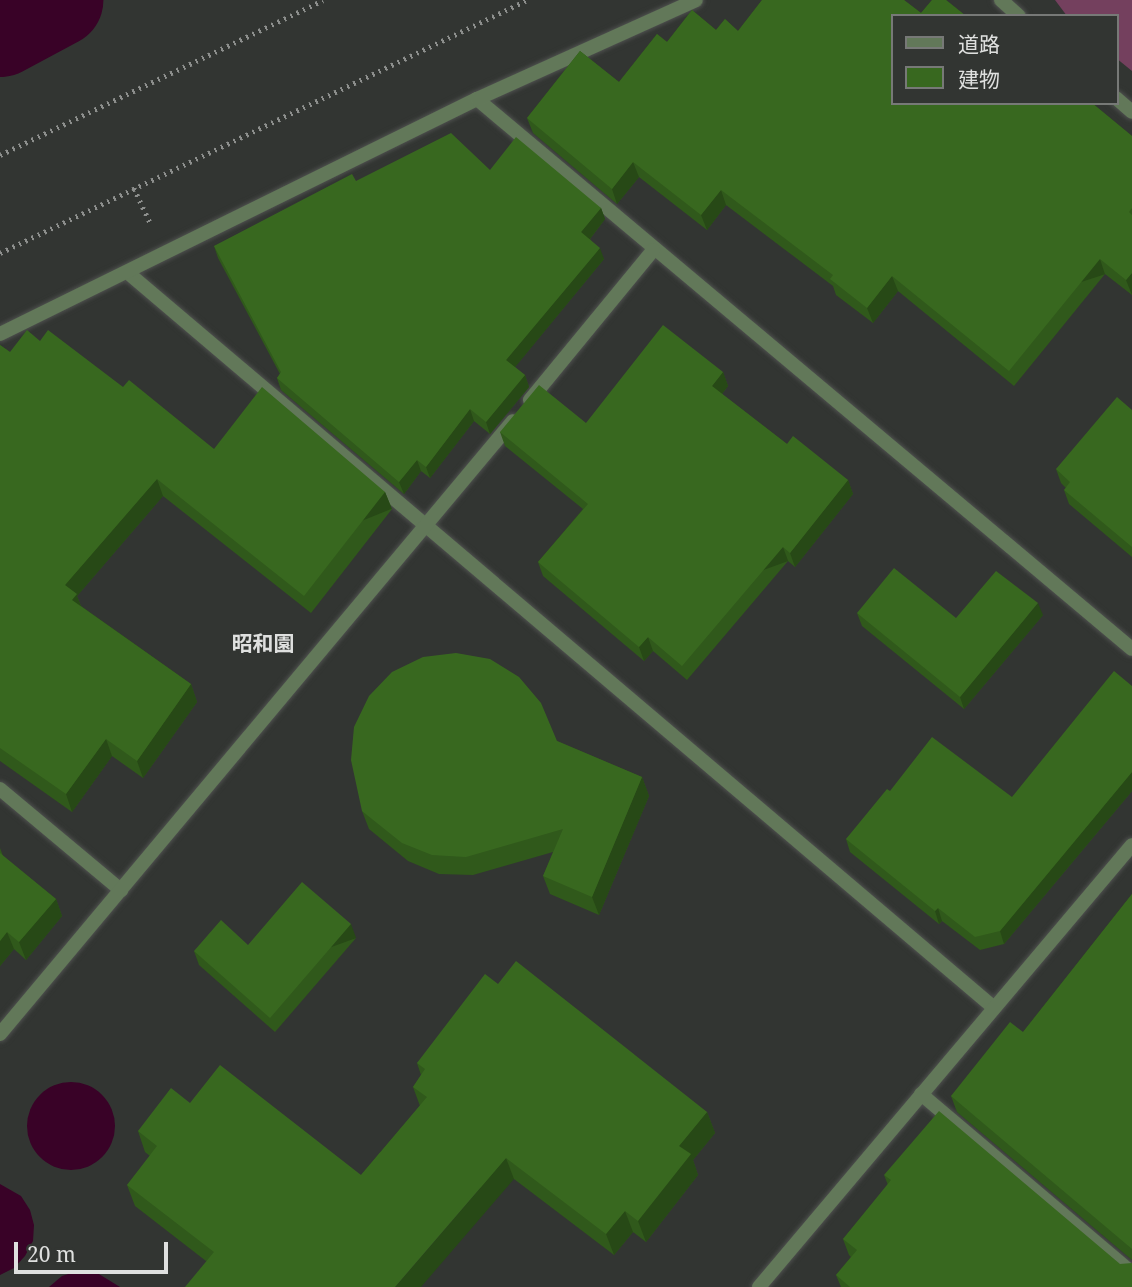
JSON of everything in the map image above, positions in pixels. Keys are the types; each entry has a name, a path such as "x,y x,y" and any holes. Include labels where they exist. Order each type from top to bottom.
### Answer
{"street":[{"path":"0,334 477,99 696,0"},
{"path":"1001,0 1017,14"},
{"path":"477,99 653,250 1132,649"},
{"path":"1118,100 1132,112"},
{"path":"0,1034 428,525 653,250"},
{"path":"127,272 993,1007"},
{"path":"0,789 121,890"},
{"path":"758,1287 1132,845"},
{"path":"921,1094 1132,1273"}],"path":[{"path":"0,155 323,0"},
{"path":"0,253 527,0"}],"shaded area":[{"path":"1055,0 1132,0 1132,71 1118,60 1118,14 1066,14"},
{"path":"62,1082 80,1082 96,1089 108,1101 115,1117 115,1135 108,1151 96,1163 80,1170 62,1170 46,1163 34,1151 27,1135 27,1117 34,1101 46,1089"},
{"path":"0,1184 21,1196 30,1210 34,1225 33,1241 25,1256 14,1268 0,1275"},
{"path":"78,1271 94,1271 120,1287 49,1287 62,1276"}],"building":[{"path":"762,0 904,0 921,13 932,0 946,0 964,14 890,14 890,105 1094,105 1132,136 1132,208 1129,212 1132,215 1132,273 1126,280 1100,259 1009,371 892,276 867,308 830,279 833,275 721,190 701,215 633,162 612,189 527,118 580,51 619,82 657,34 667,42 692,10 716,30 725,19 738,31"},
{"path":"451,133 490,170 516,137 601,208 581,232 600,248 506,360 525,375 486,422 470,409 426,467 417,460 399,482 277,378 281,372 214,246 352,174 356,181"},
{"path":"663,325 723,372 712,386 787,444 793,436 848,480 790,553 783,547 682,666 648,637 639,647 538,562 588,504 500,432 539,385 586,423"},
{"path":"27,330 40,341 48,330 123,387 129,380 214,449 262,387 385,492 304,596 157,479 65,585 77,594 72,600 191,684 137,761 106,739 66,794 0,748 0,345 10,352"},
{"path":"1117,397 1132,410 1132,547 1064,490 1070,482 1056,469"},
{"path":"894,568 956,618 996,571 1038,603 960,697 857,613"},
{"path":"456,653 490,659 519,677 541,703 557,741 642,777 592,897 543,876 563,829 466,857 432,855 402,843 362,811 351,760 354,727 369,696 392,672 423,657"},
{"path":"1114,671 1132,686 1132,772 1000,931 975,937 938,908 935,911 846,839 887,789 890,791 932,737 1012,797"},
{"path":"0,853 56,899 19,942 7,932 0,941"},
{"path":"302,882 351,924 270,1018 194,951 221,920 248,945"},
{"path":"1132,894 1132,1249 951,1096 1010,1022 1023,1032"},
{"path":"516,961 707,1112 679,1146 691,1154 638,1221 625,1211 606,1234 506,1158 395,1287 185,1287 214,1252 127,1185 157,1146 138,1131 171,1088 190,1103 220,1065 361,1175 427,1097 413,1087 425,1069 417,1063 485,974 498,984"},
{"path":"939,1111 1120,1264 1132,1263 1132,1287 850,1287 836,1275 857,1250 843,1239 891,1180 884,1175"}],"waterway":[{"path":"0,30 56,0"}],"district":[{"name":"昭和園","path":"263,643"}]}
